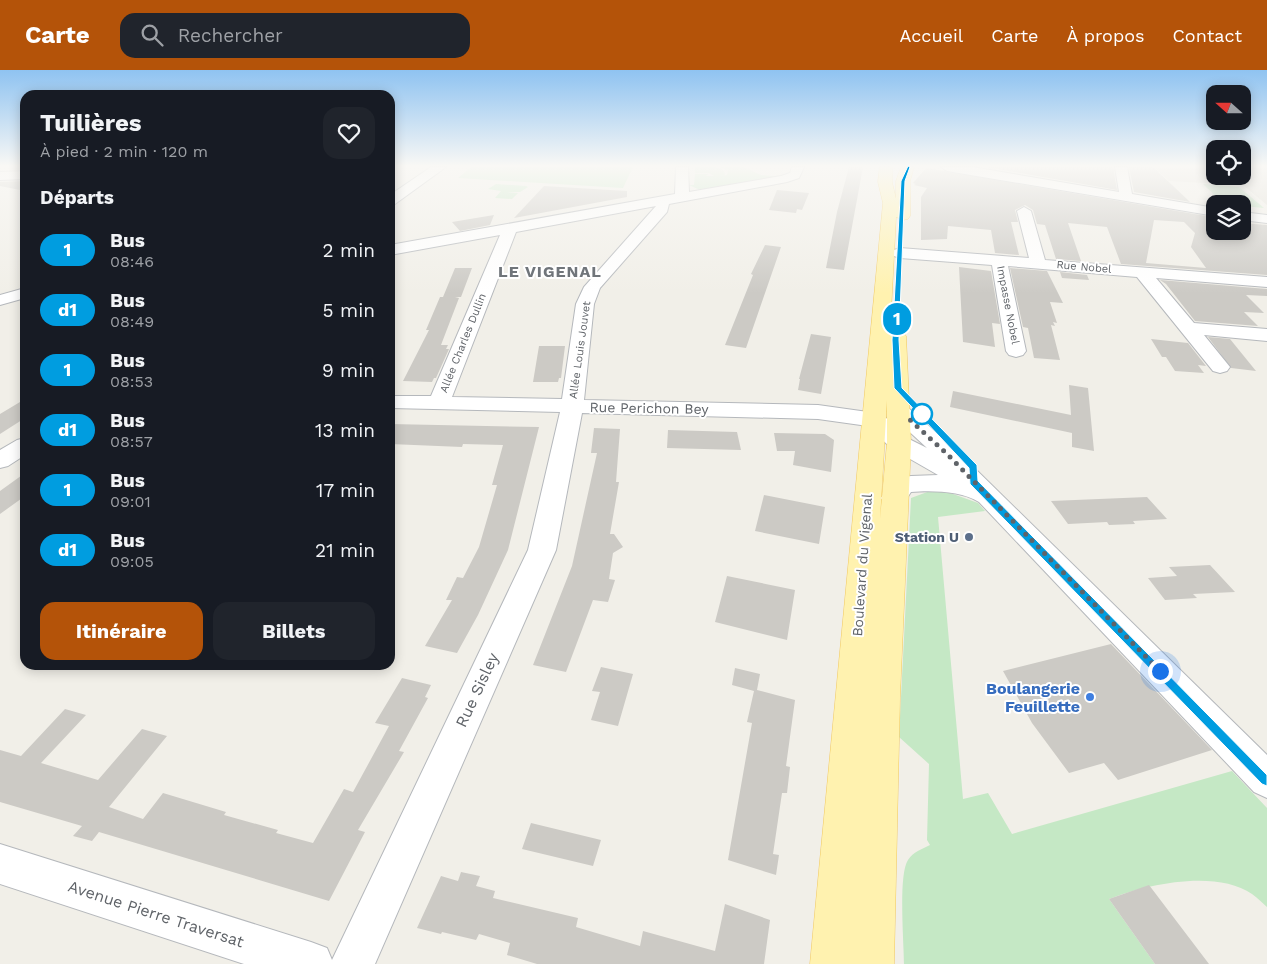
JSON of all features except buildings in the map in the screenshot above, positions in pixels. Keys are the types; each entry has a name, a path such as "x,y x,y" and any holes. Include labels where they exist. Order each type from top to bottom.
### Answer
{"main road":[{"name":"Boulevard du Vigenal","path":"871,964 882,697 894,498 891,424 890,209"},
{"name":"Boulevard du Vigenal","path":"833,964 870,452 891,424 902,209"}],"street":[{"path":"395,249 619,209"},
{"name":"Allée Louis Jouvet","path":"572,406 585,304 592,287 662,209"},
{"path":"1024,211 1038,264"},
{"path":"1251,217 1267,219"},
{"name":"Allée Charles Dullin","path":"439,403 510,228"},
{"name":"Rue Nobel","path":"900,253 1267,282"},
{"name":"Impasse Nobel","path":"999,260 1016,350"},
{"path":"1142,272 1220,367"},
{"path":"0,300 20,294"},
{"path":"1188,328 1267,335"},
{"name":"Rue Perichon Bey","path":"395,402 818,412 891,424"},
{"name":"Rue Sisley","path":"352,964 542,550 572,406"},
{"path":"891,424 930,460 988,496"},
{"path":"891,424 947,454 1267,780"},
{"path":"0,461 20,448"},
{"path":"894,498 903,485 923,482 951,484 988,496"},
{"name":"Avenue Pierre Traversat","path":"0,864 311,964"}],"green space":[{"path":"942,490 978,503 985,511 938,517 963,799 988,793 1012,834 1232,771 1267,808 1267,907 1252,894 1237,886 1220,882 1201,881 1161,884 1124,893 1109,899 1155,964 904,964 902,894 905,868 912,855 930,845 927,840 929,764 899,737 911,498 930,491"}],"bus line":[{"name":"1","path":"903,209 895,340 898,388 974,468 973,482 1267,780"}],"place":[{"name":"Station U","path":"969,537"},
{"name":"Boulangerie Feuillette","path":"1090,697"}],"district":[{"name":"LE VIGENAL","path":"550,271"}],"route":[{"path":"922,414 908,418 947,454 1160,671"}]}
